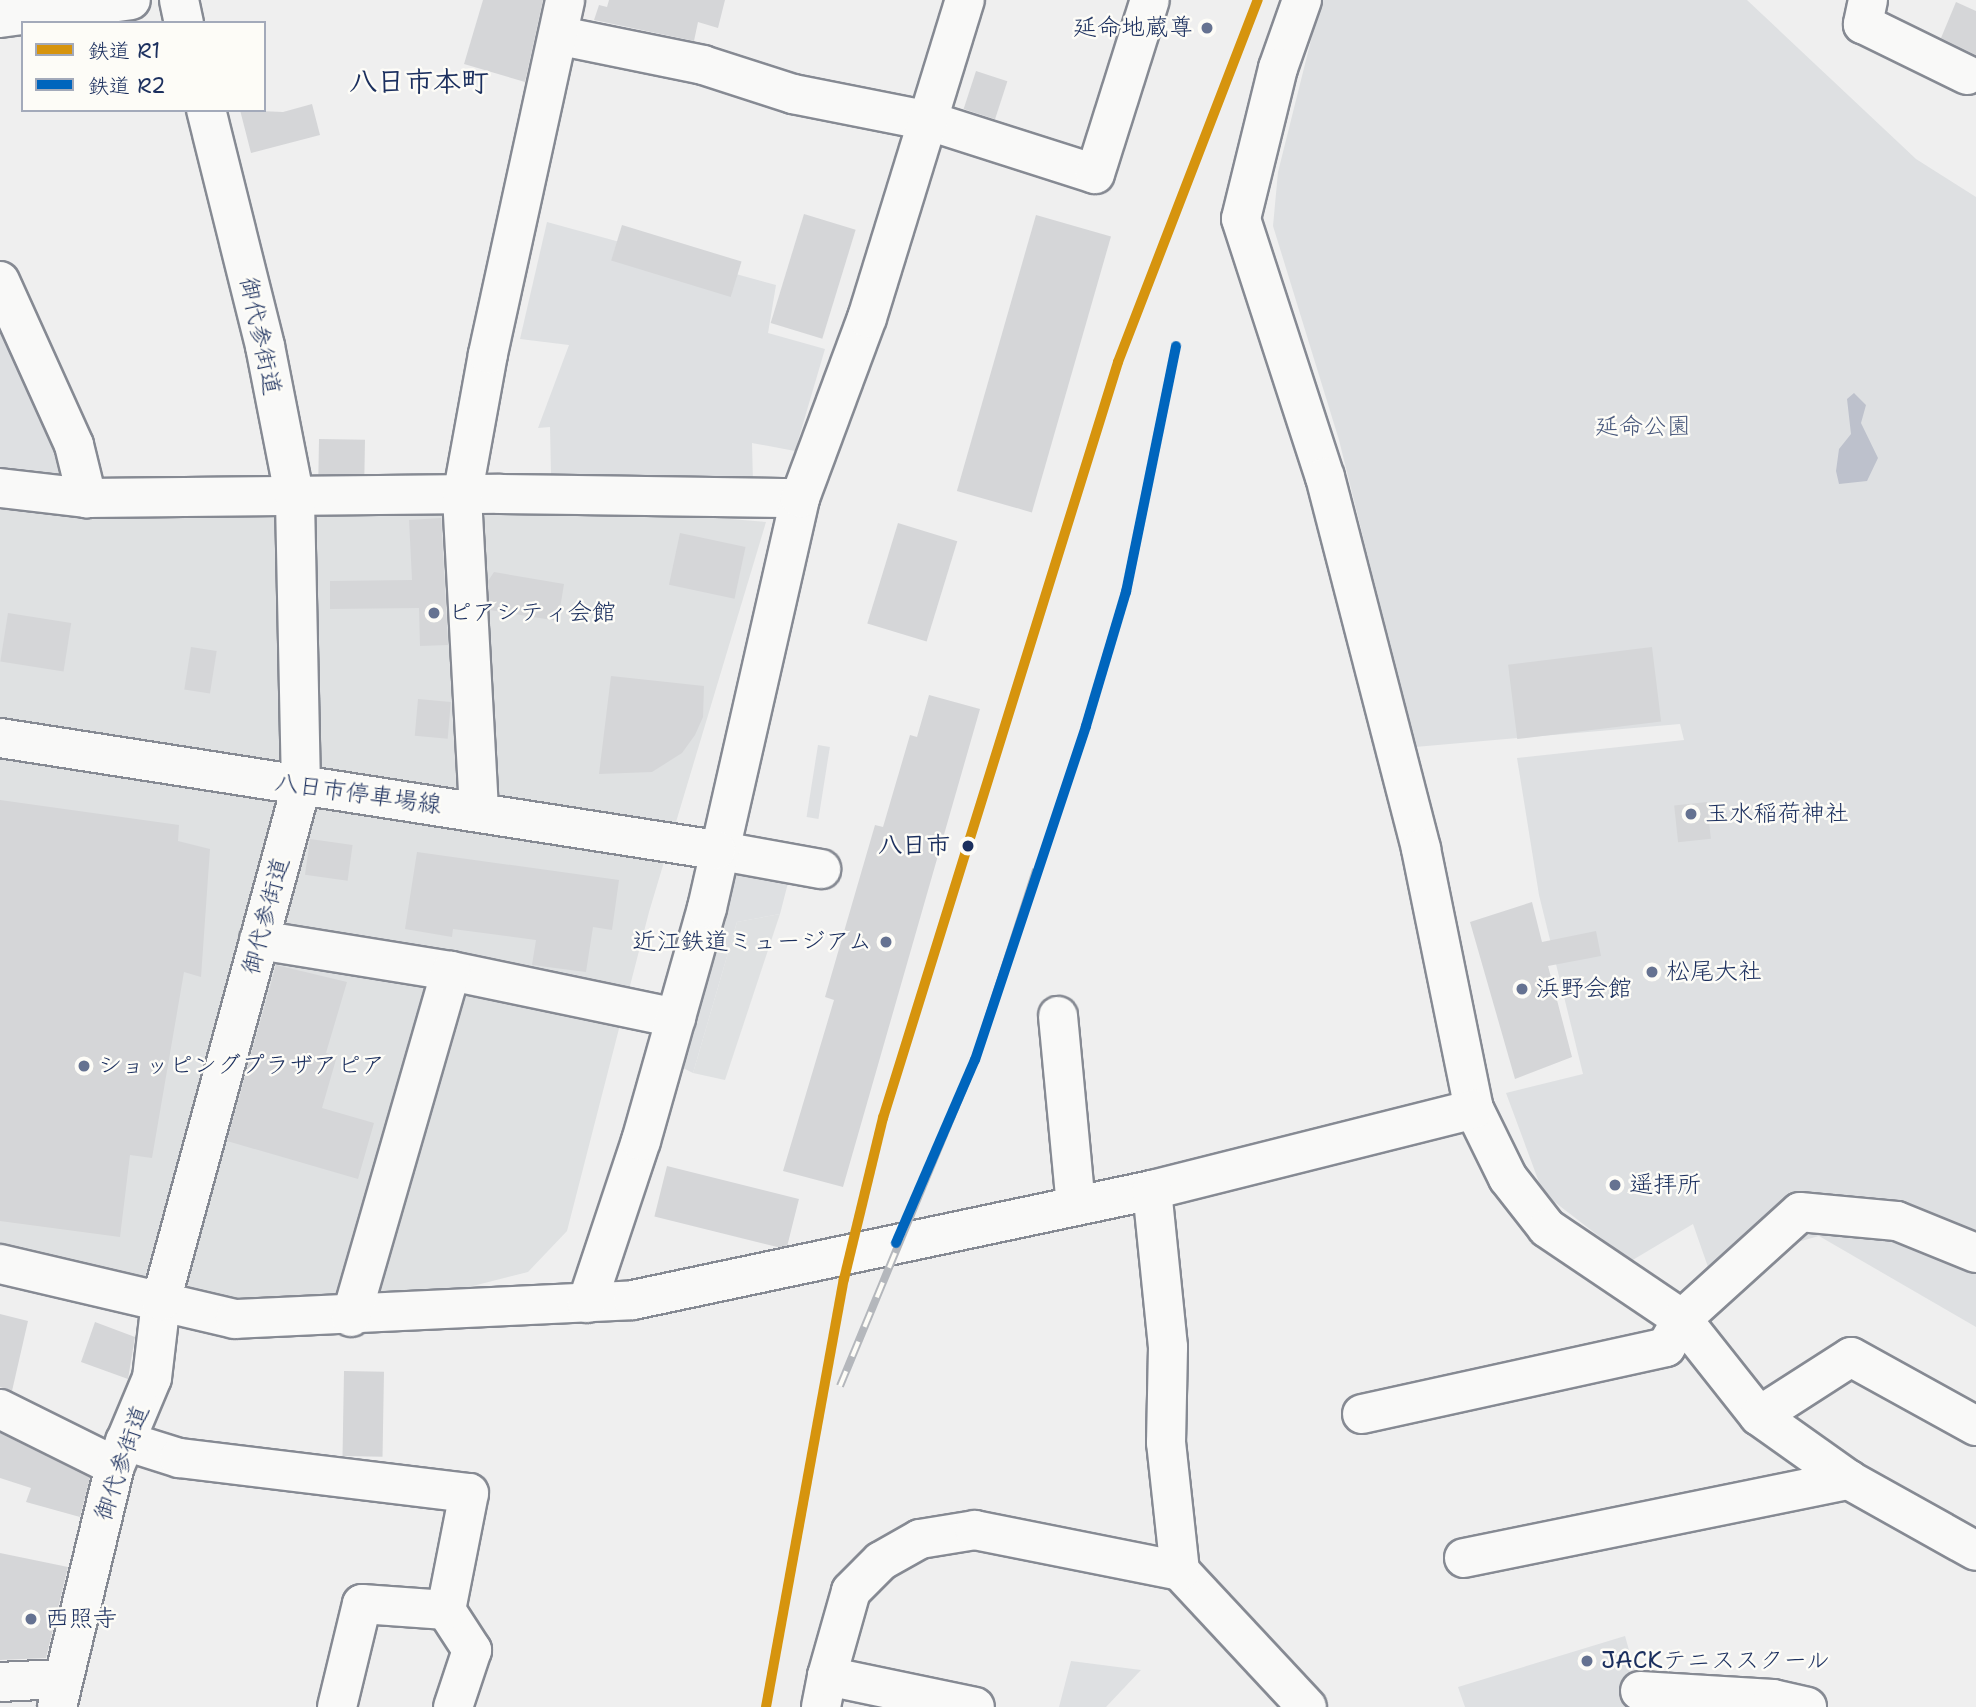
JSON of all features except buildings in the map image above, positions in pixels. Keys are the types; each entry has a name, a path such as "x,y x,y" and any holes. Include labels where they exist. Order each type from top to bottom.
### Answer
{"street":[{"path":"0,18 131,0"},
{"path":"179,0 184,21"},
{"path":"587,1303 676,1018 707,908 716,850 800,498 896,227 965,0"},
{"path":"479,810 462,497 493,328 563,18 793,94 929,121 1095,174 1150,0"},
{"path":"1302,0 1278,68 1241,219 1325,477 1421,849 1474,1110 1508,1178 1547,1228 1682,1319 1759,1416 1849,1480 1976,1551"},
{"path":"1868,0 1863,24 1966,75"},
{"name":"御代参街道","path":"59,1693 120,1454 152,1378 160,1301 301,787 295,499 265,346 206,112"},
{"path":"0,281 75,445 87,498"},
{"path":"0,488 87,498 800,498"},
{"name":"八日市停車場線","path":"0,738 301,787 479,810 821,869"},
{"path":"259,940 451,971 676,1018"},
{"path":"351,1317 451,971"},
{"path":"1058,1016 1076,1205"},
{"path":"0,1264 235,1319 351,1317 633,1300 850,1251 1152,1190 1474,1110"},
{"path":"1152,1190 1168,1347 1166,1444 1180,1571"},
{"path":"1362,1414 1666,1347 1682,1319 1800,1212 1897,1221 1976,1253"},
{"path":"1759,1416 1851,1357 1976,1426"},
{"path":"0,1409 120,1454 179,1458 469,1493 446,1610 472,1650 453,1707"},
{"path":"1464,1558 1849,1480"},
{"path":"975,1707 824,1692 851,1591 881,1561 920,1539 975,1530 1180,1571 1307,1707"},
{"path":"337,1707 362,1604 446,1610"},
{"path":"0,1682 59,1693"},
{"path":"1640,1690 1773,1699 1807,1707"}],"shaded area":[{"path":"0,319 87,498 462,497 766,522 649,912 567,1231 528,1272 351,1317 0,1264"},
{"path":"1854,393 1866,405 1861,423 1878,458 1867,481 1839,484 1836,471 1839,449 1851,434 1847,399"},
{"path":"780,914 725,1080 693,1073 737,922"}],"green space":[{"name":"延命公園","path":"1321,0 1747,0 1916,159 1976,197 1976,1327 1819,1236 1708,1267 1693,1224 1631,1261 1543,1193 1506,1093 1583,1074 1539,895 1517,758 1684,740 1680,724 1415,747 1339,440 1273,226 1278,172"},
{"path":"547,222 776,285 768,333 825,349 795,451 752,443 753,483 551,474 550,427 538,428 569,345 520,339"},
{"path":"0,314 64,458 56,474 0,468"},
{"path":"818,745 830,747 818,819 807,817"},
{"path":"744,871 789,879 780,914 737,922 693,1073 681,1067 730,880"},
{"name":"JACKテニススクール","path":"1625,1636 1645,1707 1465,1707 1458,1687"},
{"path":"1071,1661 1141,1670 1106,1707 1059,1707"}],"railway":[{"path":"840,1386 975,1060 1036,870"}],"rail line":[{"name":"R1","path":"766,1707 844,1279 883,1118 1118,362 1258,0"},
{"name":"R2","path":"896,1243 975,1060 1086,726 1126,592 1176,346"}],"place":[{"name":"延命地蔵尊","path":"1207,28"},
{"name":"ピアシティ会館","path":"434,613"},
{"name":"玉水稲荷神社","path":"1691,814"},
{"name":"八日市","path":"968,846"},
{"name":"近江鉄道ミュージアム","path":"886,942"},
{"name":"松尾大社","path":"1652,972"},
{"name":"浜野会館","path":"1522,989"},
{"name":"ショッピングプラザアピア","path":"84,1066"},
{"name":"遥拝所","path":"1615,1185"},
{"name":"西照寺","path":"31,1619"},
{"name":"JACKテニススクール","path":"1587,1661"}],"district":[{"name":"八日市本町","path":"419,81"}]}
